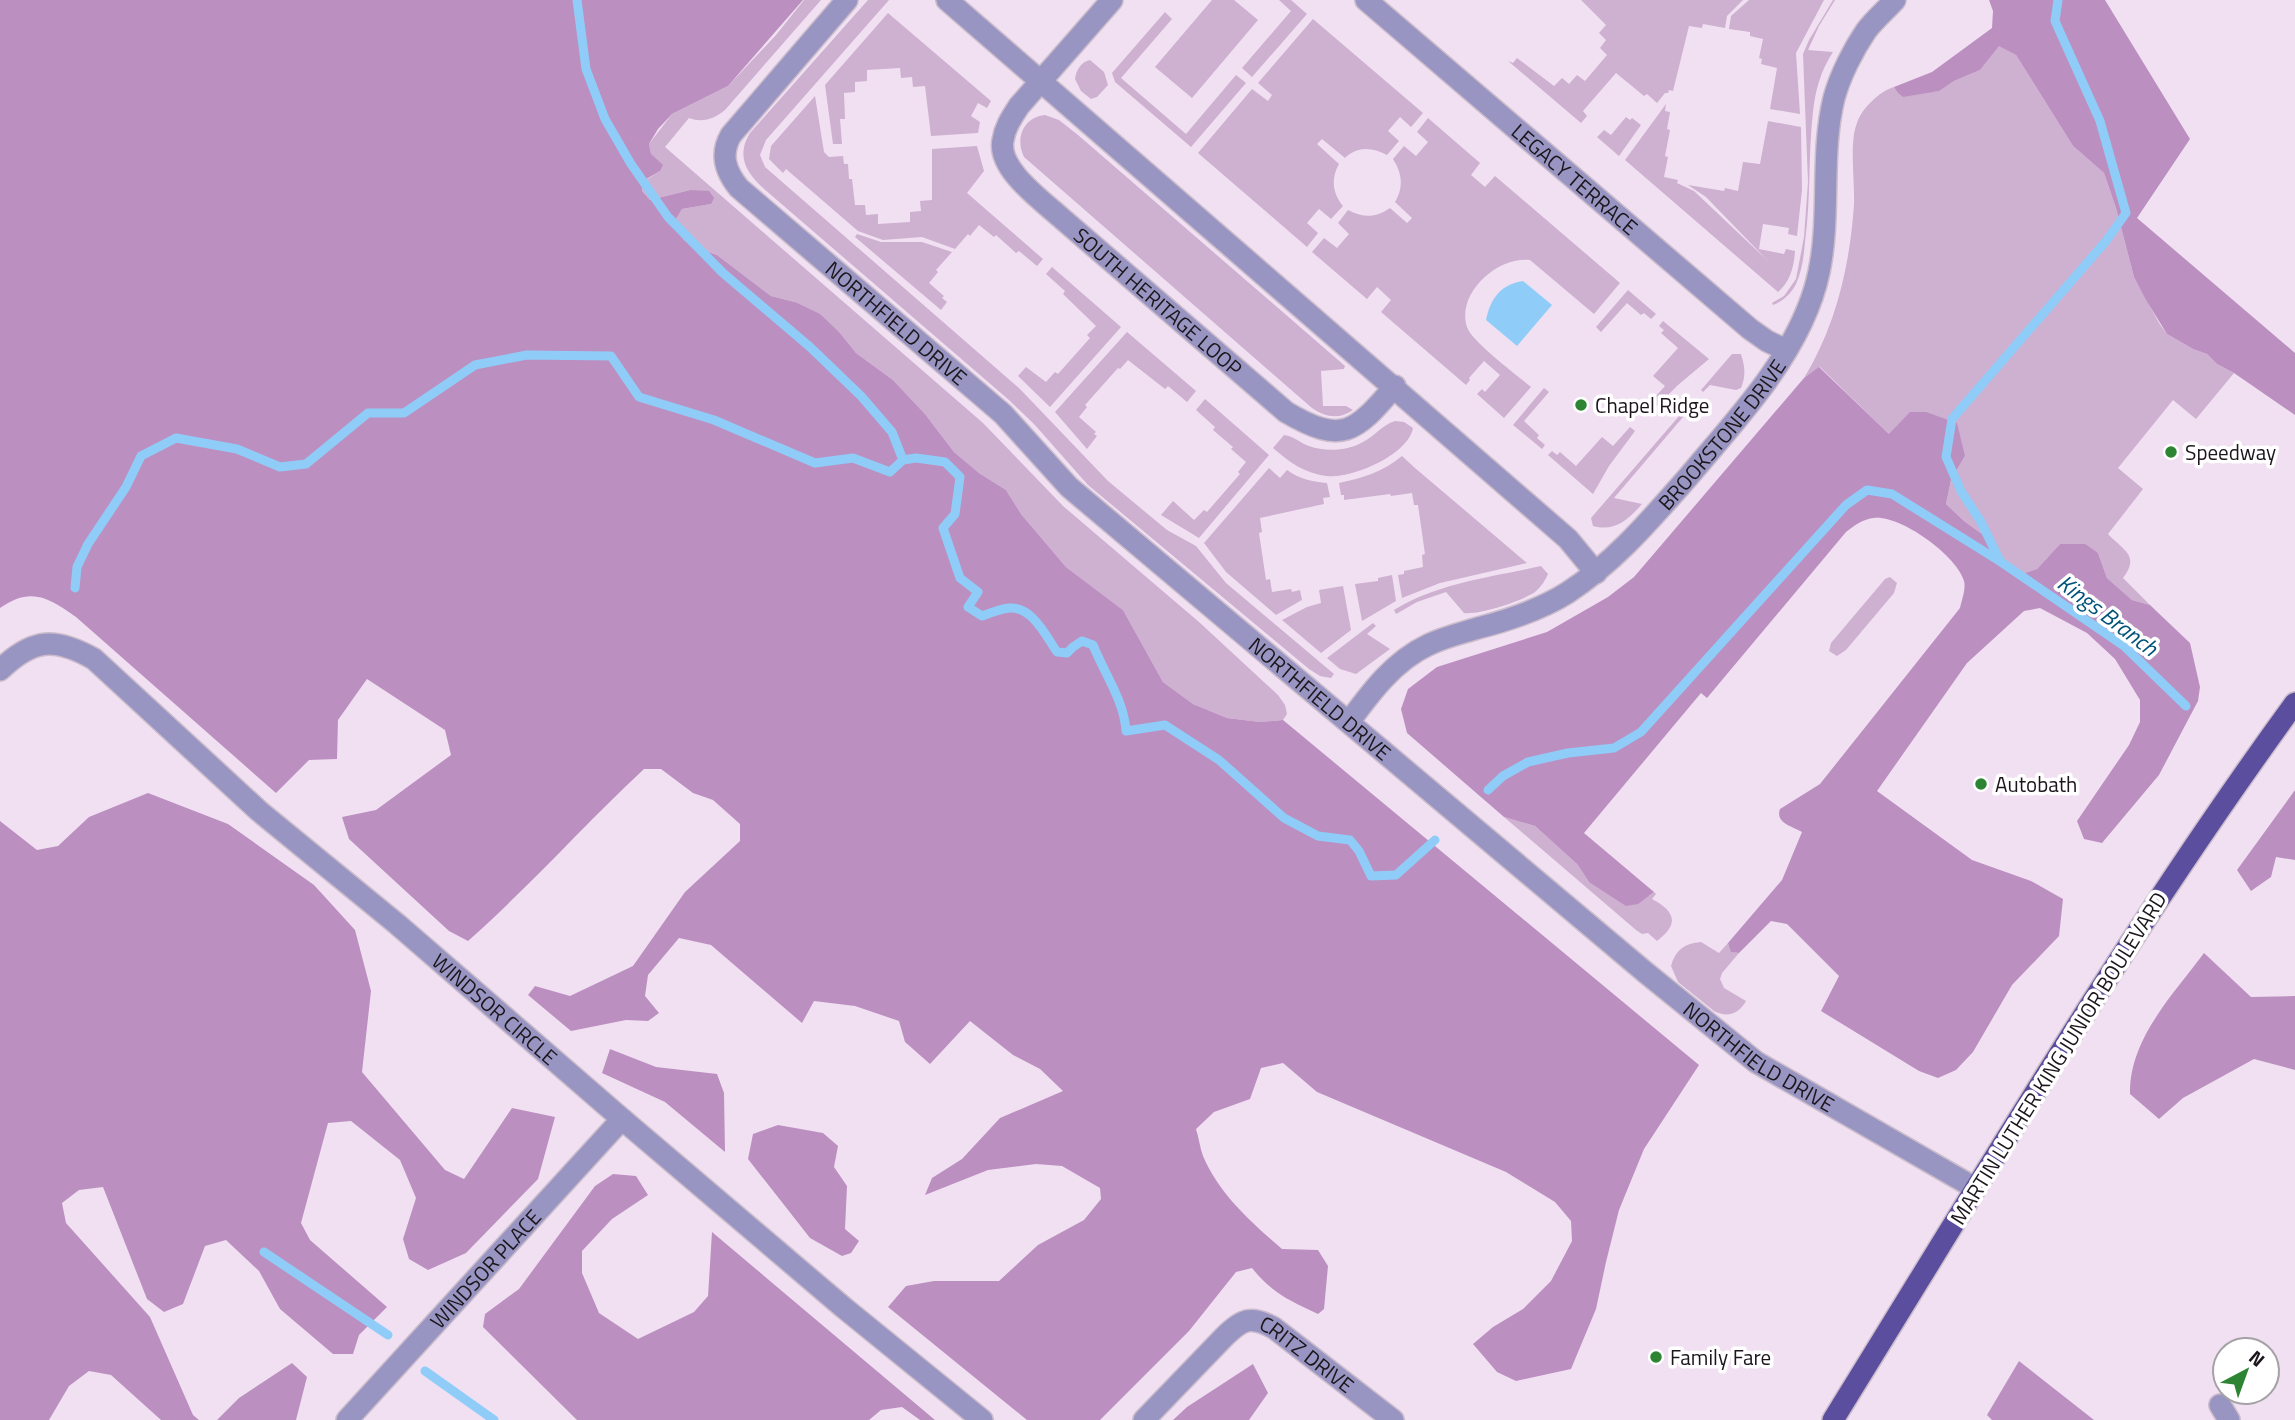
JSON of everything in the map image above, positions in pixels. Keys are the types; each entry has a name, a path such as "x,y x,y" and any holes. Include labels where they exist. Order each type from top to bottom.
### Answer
{"main road":[{"name":"MARTIN LUTHER KING JUNIOR BOULEVARD","path":"1833,1420 1975,1188 2160,897 2295,703"}],"street":[{"name":"NORTHFIELD DRIVE","path":"847,0 736,128 725,148 726,169 739,188 1003,414 1069,487 1645,972 1756,1062 1975,1188"},
{"path":"947,0 1569,539 1596,573"},
{"name":"SOUTH HERITAGE LOOP","path":"1112,0 1007,124 1002,143 1007,164 1023,184 1286,412 1323,431 1342,430 1359,424 1395,386"},
{"name":"LEGACY TERRACE","path":"1366,0 1750,328 1766,341 1786,350"},
{"name":"BROOKSTONE DRIVE","path":"1349,722 1384,678 1412,654 1448,637 1533,611 1596,573 1625,547 1735,423 1767,381 1801,323 1819,274 1825,231 1829,136 1835,96 1848,64 1867,31 1895,0"},
{"name":"WINDSOR CIRCLE","path":"0,670 26,650 49,642 74,648 93,659 259,811 397,924 843,1307 982,1420"},
{"name":"WINDSOR PLACE","path":"347,1420 622,1119"},
{"name":"CRITZ DRIVE","path":"1144,1420 1236,1325 1249,1319 1261,1320 1274,1328 1393,1420"}],"shaded area":[{"path":"0,0 803,0 728,86 672,114 658,129 649,144 651,154 663,165 660,171 643,181 642,191 650,200 690,190 709,191 714,198 711,204 682,209 675,220 677,230 684,240 693,247 717,255 771,296 795,302 820,314 856,353 893,380 925,414 954,452 979,473 1006,490 1021,514 1066,567 1123,610 1163,682 1193,704 1227,718 1260,722 1283,720 1699,1065 1644,1149 1619,1210 1596,1309 1571,1369 1516,1381 1497,1372 1473,1344 1493,1327 1523,1309 1551,1281 1572,1241 1571,1221 1555,1202 1506,1172 1317,1092 1283,1063 1261,1068 1250,1099 1214,1112 1196,1129 1203,1156 1210,1170 1227,1195 1248,1218 1282,1249 1318,1250 1328,1266 1324,1309 1318,1314 1290,1300 1274,1290 1252,1268 1236,1272 1189,1331 1100,1420 1027,1420 888,1307 906,1286 934,1281 999,1281 1038,1245 1084,1220 1101,1199 1100,1188 1062,1166 1036,1164 988,1170 925,1195 932,1178 962,1159 1000,1118 1063,1091 1040,1069 1013,1055 970,1021 930,1064 905,1042 899,1021 855,1006 814,1001 802,1023 711,945 679,938 648,975 645,996 659,1013 648,1021 626,1020 571,1031 528,995 535,986 570,996 633,966 685,892 740,841 740,824 713,800 693,793 661,769 644,769 468,941 449,931 349,839 342,817 376,810 451,755 445,730 367,679 338,720 337,759 309,760 276,793 66,610 48,600 31,596 21,597 0,608"},
{"path":"804,0 821,0 725,110 708,119 689,118 665,147 983,423 1063,506 1199,622 1278,695 1287,714 1283,720 1260,722 1227,718 1193,704 1163,682 1123,610 1066,567 1021,514 1006,490 979,473 954,452 925,414 893,380 856,353 840,333 795,302 771,296 717,255 693,247 684,240 674,220 682,209 711,204 690,190 650,200 642,191 643,182 660,171 649,144 672,114 728,86 776,35"},
{"path":"868,0 889,0 766,140 760,155 765,167 1019,388 1108,481 1167,530 1196,546 1226,583 1334,674 1331,678 1320,676 1309,669 1088,485 1009,400 752,176 743,156 750,133"},
{"path":"1212,0 1234,0 1258,20 1192,98 1155,67"},
{"path":"1279,0 1291,0 1307,14 1252,77 1242,68 1291,11"},
{"path":"1581,0 1743,0 1727,16 1725,28 1703,24 1702,28 1689,26 1673,91 1665,93 1657,103 1616,73 1583,111 1587,116 1581,123 1508,61 1513,63 1517,58 1554,86 1562,78 1569,84 1577,75 1585,81 1607,55 1600,48 1606,40 1599,33 1606,25"},
{"path":"1749,0 1824,0 1796,53 1800,114 1770,109 1777,68 1761,64 1762,59 1759,58 1763,39 1750,36 1750,32 1729,29 1731,16"},
{"path":"1833,0 1808,50 1833,52 1822,73 1814,104 1808,210 1802,263 1792,291 1773,305 1772,303 1784,296 1796,279 1804,237 1808,182 1803,54"},
{"path":"1989,0 2105,0 2190,139 2137,218 2295,353 2295,415 2217,364 2207,354 2167,334 2134,277 2104,173 2073,146 2016,55 1999,46 1980,70 1939,91 1903,97 1897,92 1894,87 1932,72 1992,28 1993,11"},
{"path":"1165,12 1172,19 1121,78 1186,134 1236,75 1246,83 1191,147 1115,82 1112,73"},
{"path":"888,13 991,101 987,108 978,103 971,116 980,122 978,133 931,136 925,86 913,87 912,77 901,78 900,68 867,70 867,81 855,82 855,92 844,93 845,119 840,119 842,144 833,144 825,85"},
{"path":"1313,19 1423,113 1411,127 1400,117 1388,131 1399,141 1387,155 1365,149 1355,151 1345,158 1322,139 1317,144 1339,164 1334,185 1343,206 1331,219 1319,209 1307,223 1318,233 1307,247 1198,153 1252,89 1268,101 1272,95 1258,83"},
{"path":"1999,45 2016,55 2073,146 2104,173 2134,277 2159,323 2167,334 2207,354 2217,364 2234,373 2196,419 2173,400 2118,468 2143,489 2108,534 2130,558 2123,578 2150,605 2132,600 2107,578 2098,553 2060,544 2037,569 2015,576 2001,562 1993,542 1946,504 1951,480 1965,456 1889,434 1820,367 1804,378 1825,337 1845,272 1854,204 1853,141 1859,117 1872,101 1894,87 1897,92 1907,95 1938,91 1980,70"},
{"path":"1090,60 1104,72 1108,85 1097,97 1091,99 1081,91 1075,79 1080,67"},
{"path":"815,96 824,152 829,157 843,156 844,164 848,164 849,179 852,179 855,205 865,205 866,215 878,214 878,224 910,222 910,212 921,211 920,201 932,200 932,149 977,146 984,171 967,193 1043,259 1037,266 979,225 955,249 922,237 883,240 858,231 786,169 783,173 769,159 771,146"},
{"path":"1666,104 1665,111 1670,112 1667,129 1670,130 1664,177 1678,180 1677,183 1694,191 1768,261 1706,197 1688,185 1738,191 1743,162 1760,164 1768,121 1801,127 1802,190 1797,236 1788,234 1789,228 1763,224 1759,249 1784,254 1786,249 1795,251 1791,274 1778,292 1625,160"},
{"path":"1045,115 1059,120 1078,135 1345,366 1344,369 1321,371 1323,406 1346,406 1353,410 1332,416 1312,408 1024,157 1020,143 1026,124"},
{"path":"1626,117 1641,125 1619,156 1597,137 1604,130 1611,135"},
{"path":"1428,118 1480,163 1471,175 1485,187 1495,176 1620,283 1594,314 1530,260 1505,264 1493,271 1473,290 1465,314 1470,333 1531,387 1504,418 1477,394 1482,389 1485,392 1500,375 1484,361 1466,385 1381,312 1391,300 1377,287 1367,299 1312,252 1324,238 1337,248 1349,234 1338,223 1348,210 1369,216 1390,208 1407,223 1412,218 1395,202 1401,180 1393,159 1404,146 1416,156 1428,142 1417,132"},
{"path":"857,234 881,242 922,242 952,252 936,270 938,272 929,283 947,302 941,310 855,237"},
{"path":"1052,267 1121,327 1050,407 1018,376 1026,367 1046,382 1055,372 1058,374 1090,338 1087,335 1096,326 1046,274"},
{"path":"1628,290 1656,314 1651,319 1644,313 1641,315 1627,303 1601,332 1596,327"},
{"path":"1663,321 1709,359 1652,411 1647,406 1665,386 1653,376 1678,348 1661,333 1664,330 1659,326"},
{"path":"1127,332 1196,391 1187,402 1168,386 1165,389 1128,360 1085,405 1087,407 1079,417 1097,436 1087,449 1055,412"},
{"path":"1732,354 1741,354 1744,375 1741,388 1736,390 1710,385 1703,392 1701,390"},
{"path":"1819,367 1889,434 1910,412 1926,412 1957,423 1965,456 1951,480 1946,504 1993,542 2001,562 2015,576 2037,569 2060,544 2085,544 2098,553 2107,578 2132,600 2150,605 2190,643 2200,687 2198,701 2159,775 2102,843 2084,839 2077,821 2129,745 2140,722 2140,700 2115,659 2087,633 2040,608 2024,611 1967,663 1877,791 1972,860 2031,881 2063,899 2059,936 2012,985 1973,1052 1956,1070 1938,1078 1919,1071 1821,1011 1839,976 1787,924 1771,921 1739,953 1731,952 1728,943 1782,880 1802,832 1782,821 1780,809 1820,784 1960,608 1964,581 1951,560 1926,539 1898,523 1874,518 1846,532 1707,698 1701,693 1584,833 1654,892 1638,904 1626,906 1589,882 1577,864 1535,826 1504,817 1407,733 1401,709 1408,689 1437,667 1547,632 1608,597 1634,577 1804,378"},
{"path":"1544,388 1549,392 1524,421 1539,435 1537,438 1545,445 1542,449 1513,425"},
{"path":"1205,399 1269,455 1199,538 1161,515 1173,501 1194,520 1204,510 1207,512 1240,474 1238,472 1246,462 1196,410"},
{"path":"1686,408 1689,410 1614,498 1642,504 1621,523 1608,527 1593,526 1591,518"},
{"path":"1395,421 1404,422 1413,428 1409,438 1390,456 1350,474 1326,476 1304,470 1273,448 1284,435 1315,448 1344,449 1363,442"},
{"path":"1630,427 1635,431 1609,466 1593,494 1548,455 1552,451 1557,455 1560,452 1576,466 1602,437 1613,446"},
{"path":"1402,456 1527,563 1440,583 1402,598 1398,575 1423,567 1422,555 1425,554 1418,505 1414,505 1412,493 1344,500 1339,483 1372,474"},
{"path":"1269,468 1280,478 1287,470 1306,480 1327,483 1330,497 1323,498 1324,504 1260,518 1262,532 1259,533 1266,580 1270,579 1272,592 1300,590 1302,600 1276,615 1226,572 1204,543"},
{"path":"1541,566 1548,574 1543,584 1529,596 1501,607 1464,613 1446,592 1417,602 1396,614 1394,610 1447,587"},
{"path":"1392,575 1396,601 1362,621 1355,584 1378,581 1378,578"},
{"path":"1890,577 1897,583 1894,593 1846,650 1837,656 1829,651 1831,643 1885,579"},
{"path":"1343,586 1351,630 1321,653 1282,620 1321,603 1319,590"},
{"path":"1373,623 1376,626 1367,634 1390,649 1356,674 1340,669 1327,658"},
{"path":"2295,790 2295,860 2276,857 2271,877 2251,891 2237,870"},
{"path":"148,793 228,824 314,885 355,930 371,991 362,1072 445,1170 464,1179 512,1108 555,1117 538,1179 466,1253 428,1270 409,1259 403,1239 416,1198 400,1160 351,1121 328,1123 301,1223 310,1240 387,1307 359,1335 353,1354 333,1354 280,1309 259,1271 226,1240 205,1246 183,1304 164,1312 147,1299 103,1187 79,1190 62,1203 66,1223 150,1317 193,1415 199,1420 161,1420 111,1375 89,1371 69,1386 49,1420 0,1420 0,821 37,850 58,846 89,817"},
{"path":"1504,817 1535,826 1577,864 1589,882 1649,896 1654,892 1656,894 1652,899 1670,913 1672,923 1669,929 1657,941 1648,933 1642,934 1636,930"},
{"path":"1701,942 1719,953 1728,943 1732,952 1739,953 1720,979 1724,988 1746,1001 1736,1012 1724,1014 1714,1011 1678,982 1671,966 1675,956 1686,946"},
{"path":"2204,953 2251,997 2295,996 2295,1070 2254,1059 2183,1098 2159,1119 2130,1094 2137,1055 2155,1019"},
{"path":"610,1049 656,1067 717,1074 724,1093 725,1152 665,1102 602,1073"},
{"path":"778,1125 823,1133 838,1146 834,1167 847,1186 845,1229 859,1241 851,1253 842,1256 810,1238 748,1159 753,1134"},
{"path":"613,1174 636,1176 648,1195 612,1219 582,1251 582,1273 599,1313 638,1339 694,1312 708,1296 712,1232 935,1420 920,1420 902,1407 881,1410 869,1420 577,1420 483,1327 485,1314 519,1289 595,1186"},
{"path":"2019,1361 2094,1420 1992,1420 1987,1415"},
{"path":"292,1363 307,1377 296,1420 217,1420 239,1398"},
{"path":"1253,1364 1268,1393 1249,1420 1173,1420 1187,1407"}],"water":[{"path":"1523,281 1552,305 1517,346 1486,320 1490,305 1498,294 1508,285"}],"waterway":[{"path":"577,0 586,69 605,119 631,164 668,217 723,273 810,347 861,396 892,432 903,460"},
{"path":"2000,561 1981,522 1961,491 1946,457 1952,419 2106,241 2126,213 2100,121 2055,21 2058,0"},
{"path":"75,588 77,567 88,544 126,487 141,456 176,438 237,449 280,467 306,464 368,413 404,413 475,365 527,355 611,356 639,397 714,420 815,463 853,458 890,472 903,460 916,458 945,462 960,477 955,514 943,528 960,578 978,592 968,607 982,616 1009,608 1025,612 1037,623 1057,652 1067,653 1082,641 1093,645 1122,708 1126,731 1165,725 1219,760 1284,818 1318,836 1350,840 1359,851 1371,876 1396,875 1435,840"},
{"name":"Kings Branch","path":"1488,790 1503,776 1528,762 1568,753 1614,748 1641,732 1846,505 1867,490 1892,494 2001,562 2124,646 2186,706"},
{"path":"264,1252 388,1335"},
{"path":"425,1371 494,1420"}],"place":[{"name":"Chapel Ridge","path":"1581,405"},
{"name":"Speedway","path":"2171,452"},
{"name":"Autobath","path":"1981,784"},
{"name":"Family Fare","path":"1656,1357"}]}
